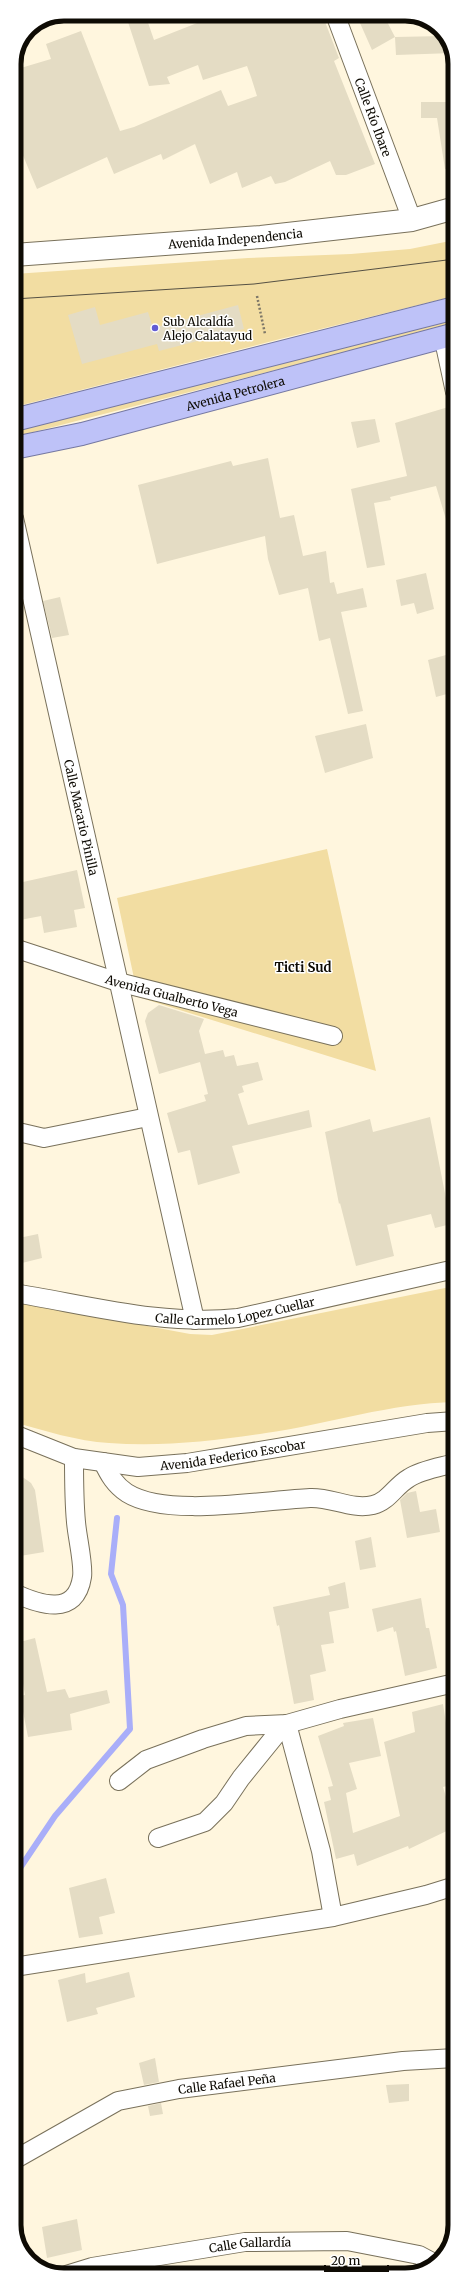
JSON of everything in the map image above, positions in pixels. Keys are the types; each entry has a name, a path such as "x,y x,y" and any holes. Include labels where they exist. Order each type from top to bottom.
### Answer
{"highway":[{"path":"21,418 448,310"},
{"name":"Avenida Petrolera","path":"21,447 82,434 448,335"}],"street":[{"name":"Calle Río Ibare","path":"338,21 412,220"},
{"name":"Avenida Independencia","path":"21,254 261,237 412,220 448,210"},
{"name":"Calle Macario Pinilla","path":"21,549 195,1320"},
{"name":"Avenida Gualberto Vega","path":"21,950 118,982 333,1036"},
{"path":"21,1133 44,1138 148,1117"},
{"name":"Calle Carmelo Lopez Cuellar","path":"21,1294 146,1317 195,1320 238,1318 448,1271"},
{"name":"Avenida Federico Escobar","path":"21,1437 74,1458 138,1467 187,1464 427,1423 448,1422"},
{"path":"21,1596 40,1603 58,1605 70,1601 78,1592 82,1576 74,1508 74,1458"},
{"path":"103,1462 111,1479 128,1493 148,1501 178,1505 256,1504 312,1498 331,1500 353,1507 373,1505 387,1498 409,1477 448,1465"},
{"path":"119,1781 146,1760 203,1739 246,1726 288,1724 340,1709 448,1684"},
{"path":"158,1838 205,1822 224,1803 241,1778 275,1736 288,1724"},
{"path":"288,1724 321,1851 332,1917"},
{"path":"21,1966 332,1917 426,1895 448,1888"},
{"name":"Calle Rafael Peña","path":"21,2156 118,2101 179,2089 403,2062 448,2059"},
{"name":"Calle Gallardía","path":"89,2268 245,2242 347,2241 419,2255 429,2260"}],"path":[{"path":"257,296 267,342"}],"shaded area":[{"path":"448,241 448,298 21,405 21,274 248,258 351,254 410,249"},
{"path":"448,319 448,326 21,435 21,427"},
{"path":"327,849 376,1071 138,997 117,898"},
{"path":"448,1287 448,1402 407,1406 247,1436 168,1444 97,1442 61,1435 21,1424 21,1302 190,1334 212,1335"}],"building":[{"path":"128,21 147,21 154,40 202,21 325,21 339,58 334,61 375,164 346,175 336,175 330,161 285,182 275,184 271,176 242,188 237,172 210,184 195,144 163,160 161,154 114,174 107,157 37,189 21,151 21,68 51,59 46,44 81,31 120,131 134,127 221,90 228,106 257,96 247,66 203,80 198,65 167,77 170,84 149,86"},
{"path":"359,21 387,21 395,37 372,50"},
{"path":"437,36 444,45 447,53 396,55 395,37"},
{"path":"421,102 448,102 448,169 445,169 437,118 421,118"},
{"path":"238,305 244,329 159,351 157,344 82,364 68,315 95,307 100,325 148,312 153,328"},
{"path":"448,407 448,526 436,486 390,497 391,500 374,503 385,565 367,568 351,489 407,476 395,423"},
{"path":"375,419 380,442 357,448 351,422"},
{"path":"268,458 280,518 294,515 303,556 326,551 330,583 334,582 337,594 363,588 367,607 341,612 363,711 348,714 330,638 319,641 308,588 279,595 268,559 265,536 157,564 138,485 231,461 233,466"},
{"path":"426,573 434,609 417,614 414,603 401,606 396,580"},
{"path":"60,597 69,635 52,638 43,601"},
{"path":"446,655 448,664 448,694 436,697 428,660"},
{"path":"366,724 373,758 325,773 315,736"},
{"path":"77,870 85,908 74,910 77,927 44,933 41,916 21,920 21,882"},
{"path":"159,1005 204,1019 199,1031 205,1054 223,1050 225,1057 234,1055 237,1066 258,1062 263,1080 242,1086 244,1092 238,1094 248,1125 309,1110 312,1127 232,1146 240,1173 198,1185 190,1150 178,1153 167,1113 206,1101 204,1095 208,1094 200,1062 159,1074 145,1021 148,1013"},
{"path":"430,1117 448,1209 448,1225 435,1228 431,1214 387,1225 394,1256 356,1266 340,1203 339,1204 325,1132 370,1119 373,1132"},
{"path":"38,1234 42,1258 21,1263 21,1238"},
{"path":"21,1476 31,1483 35,1490 44,1552 21,1556"},
{"path":"416,1491 420,1512 436,1509 440,1532 407,1538 400,1500 407,1493"},
{"path":"371,1537 376,1567 360,1570 355,1541"},
{"path":"345,1582 349,1608 329,1612 334,1643 321,1645 326,1671 310,1675 314,1700 294,1704 279,1625 277,1626 273,1607 330,1595 328,1587"},
{"path":"421,1598 426,1628 429,1628 437,1668 405,1676 396,1631 394,1632 393,1627 377,1632 372,1609"},
{"path":"35,1638 47,1692 65,1689 69,1698 107,1690 110,1703 70,1714 72,1730 28,1737 21,1701 21,1696 25,1695 21,1672 21,1642"},
{"path":"443,1704 448,1736 448,1786 443,1787 448,1804 448,1830 409,1849 408,1846 357,1866 354,1854 336,1859 324,1802 331,1800 328,1787 333,1786 318,1736 344,1726 343,1723 373,1718 381,1756 349,1763 357,1789 346,1793 353,1833 400,1816 384,1742 415,1732 412,1712"},
{"path":"106,1878 115,1913 99,1917 103,1934 79,1938 69,1888"},
{"path":"129,1972 135,1997 96,2008 98,2014 67,2022 58,1980 85,1973 86,1983"},
{"path":"155,2058 159,2082 144,2085 139,2063"},
{"path":"409,2084 409,2101 389,2103 386,2085"},
{"path":"161,2103 163,2114 150,2116 148,2106"},
{"path":"77,2219 82,2250 47,2258 42,2227"}],"waterway":[{"path":"21,1867 55,1816 130,1729 123,1605 111,1574 117,1518"}],"tram line":[{"path":"21,299 254,284 448,260"}],"place":[{"name":"Sub Alcaldía Alejo Calatayud","path":"155,328"}],"district":[{"name":"Ticti Sud","path":"303,967"}]}
